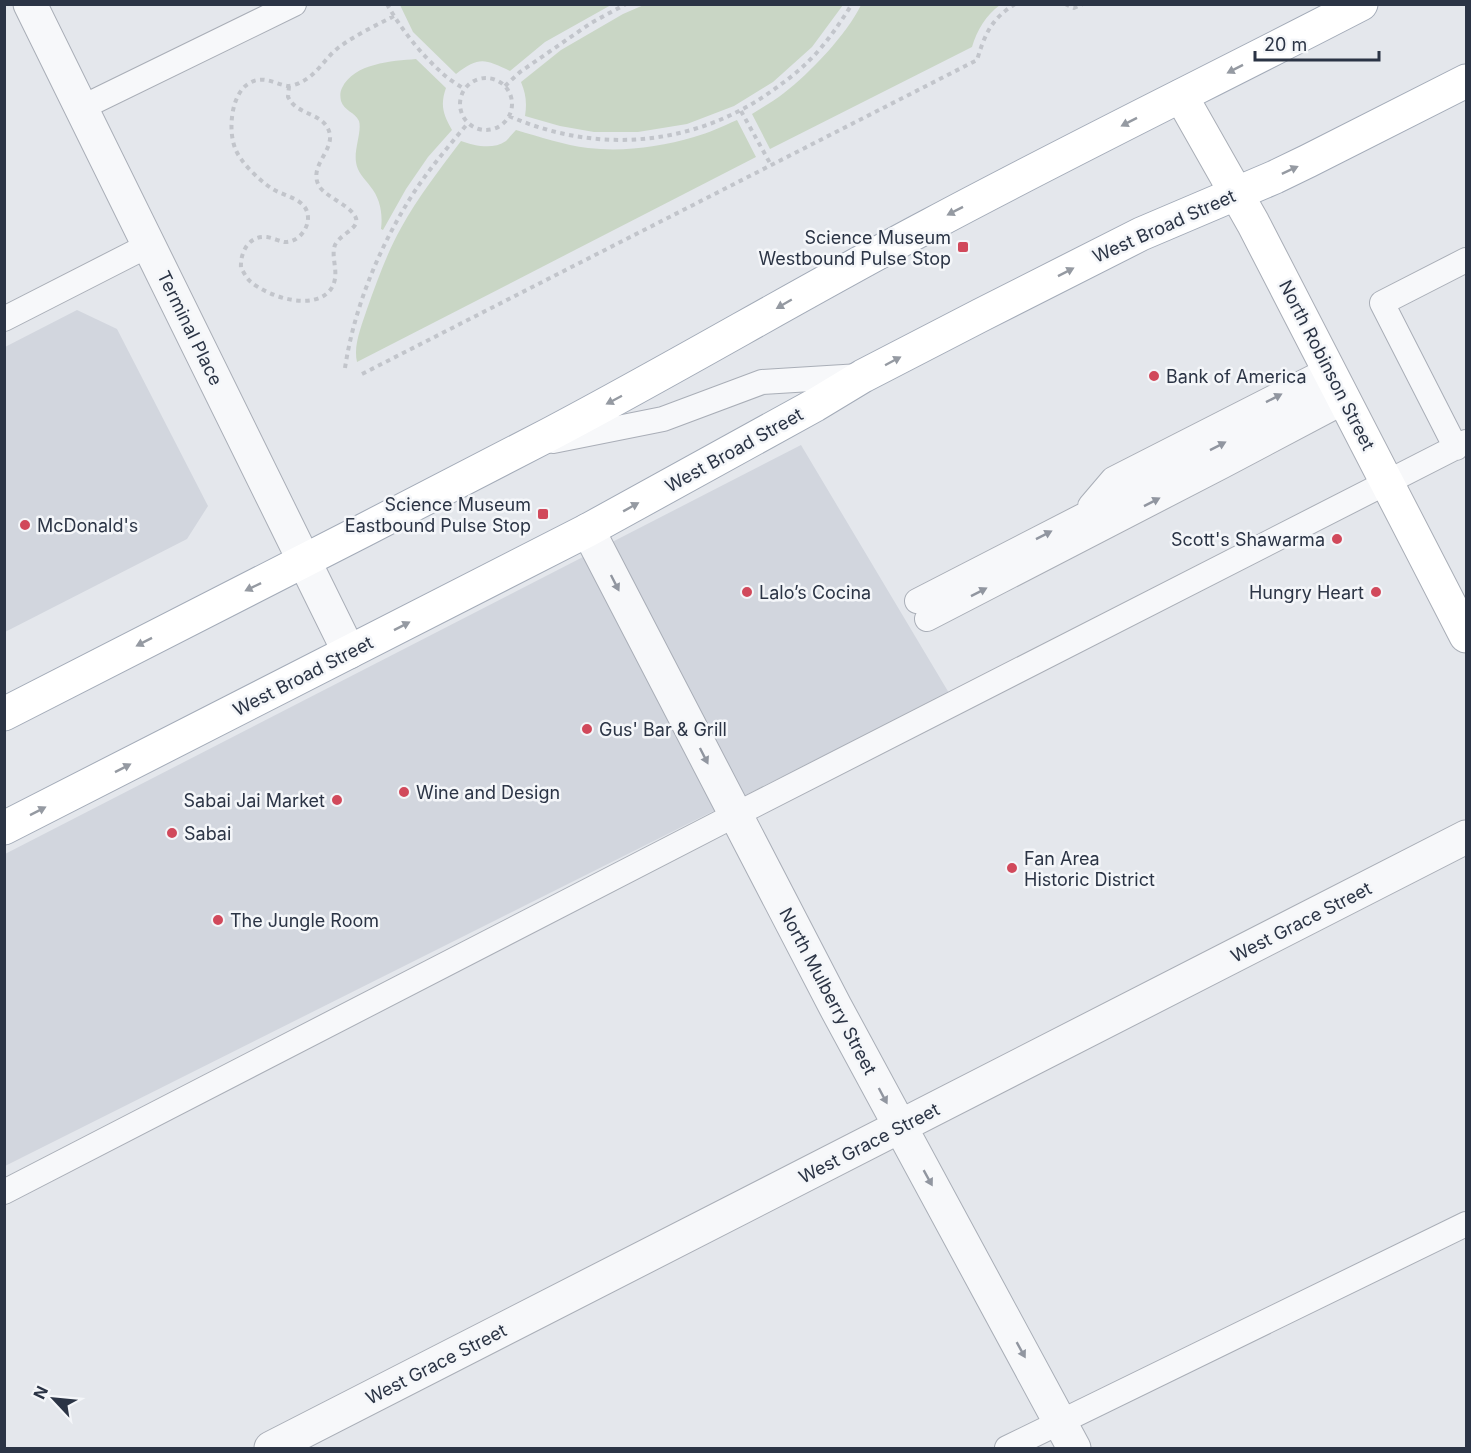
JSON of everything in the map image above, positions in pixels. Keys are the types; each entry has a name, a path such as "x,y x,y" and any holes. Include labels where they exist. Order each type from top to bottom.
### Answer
{"main road":[{"path":"4,714 304,561 667,371 933,223 1361,4"},
{"name":"West Broad Street","path":"4,828 588,530 816,405 863,376 1141,234 1308,161 1467,81"},
{"name":"North Robinson Street","path":"1181,96 1253,223 1467,636"}],"street":[{"name":"Terminal Place","path":"30,4 350,652"},
{"name":"North Mulberry Street","path":"588,530 735,815 1067,1436"},
{"name":"West Grace Street","path":"271,1449 1467,837"}],"lane":[{"path":"81,108 294,4"},
{"path":"4,319 149,245"},
{"path":"4,1192 735,815 1461,445 1382,303 1467,260"},
{"path":"525,446 663,419 762,382 863,376"},
{"path":"1337,385 1212,471 922,610 1083,515 1337,385"},
{"path":"1007,1449 1067,1436 1467,1224"}],"path":[{"path":"387,4 415,46 442,74 464,89"},
{"path":"505,86 520,72 591,23 626,4"},
{"path":"509,117 559,134 595,140 627,141 660,138 695,130 741,111 795,74 819,50 852,4"},
{"path":"362,374 977,60 988,30 1004,11 1015,4"},
{"path":"1065,4 1074,8 1083,4"},
{"path":"289,86 288,97 293,105 323,122 328,128 330,143 316,173 316,180 320,188 350,209 357,221 356,225 334,246 332,253 336,273 332,288 319,298 309,300 290,300 276,296 251,282 241,267 245,248 256,238 291,241 304,232 308,219 303,206 260,180 235,149 232,132 233,110 237,99 248,84 266,79 289,86 302,82 336,49 394,16"},
{"path":"484,78 492,79 505,86 512,101 509,117 504,123 497,128 482,130 468,123 463,117 459,103 460,96 469,84 484,78"},
{"path":"741,111 771,165"},
{"path":"345,368 357,316 388,238 411,196 468,123"}],"shaded area":[{"path":"77,310 117,329 208,506 187,539 5,632 5,347"},
{"path":"801,445 949,693 5,1166 5,854"}],"green space":[{"path":"646,4 843,5 812,47 773,82 734,106 687,124 638,132 594,132 560,126 525,116 526,99 521,82 561,50 623,14"},
{"path":"400,5 611,5 545,42 510,71 482,61 471,64 456,74 413,32"},
{"path":"861,5 1000,5 983,23 972,47 770,149 752,114 784,93 816,64 847,28"},
{"path":"416,59 446,88 443,109 452,130 428,157 406,189 383,230 381,229 382,217 378,201 357,166 359,121 342,104 341,93 348,80 364,68 385,62"},
{"path":"737,120 756,157 357,362 356,349 361,328 391,247 415,205 461,141 478,146 495,146 506,141 516,130 579,147 628,149 681,141 705,134"}],"place":[{"name":"Science Museum Westbound Pulse Stop","path":"963,247"},
{"name":"Bank of America","path":"1154,376"},
{"name":"Science Museum Eastbound Pulse Stop","path":"543,514"},
{"name":"McDonald's","path":"25,525"},
{"name":"Scott's Shawarma","path":"1337,539"},
{"name":"Lalo’s Cocina","path":"747,592"},
{"name":"Hungry Heart","path":"1376,592"},
{"name":"Gus' Bar & Grill","path":"587,729"},
{"name":"Wine and Design","path":"404,792"},
{"name":"Sabai Jai Market","path":"337,800"},
{"name":"Sabai","path":"172,833"},
{"name":"Fan Area Historic District","path":"1012,868"},
{"name":"The Jungle Room","path":"218,920"}]}
